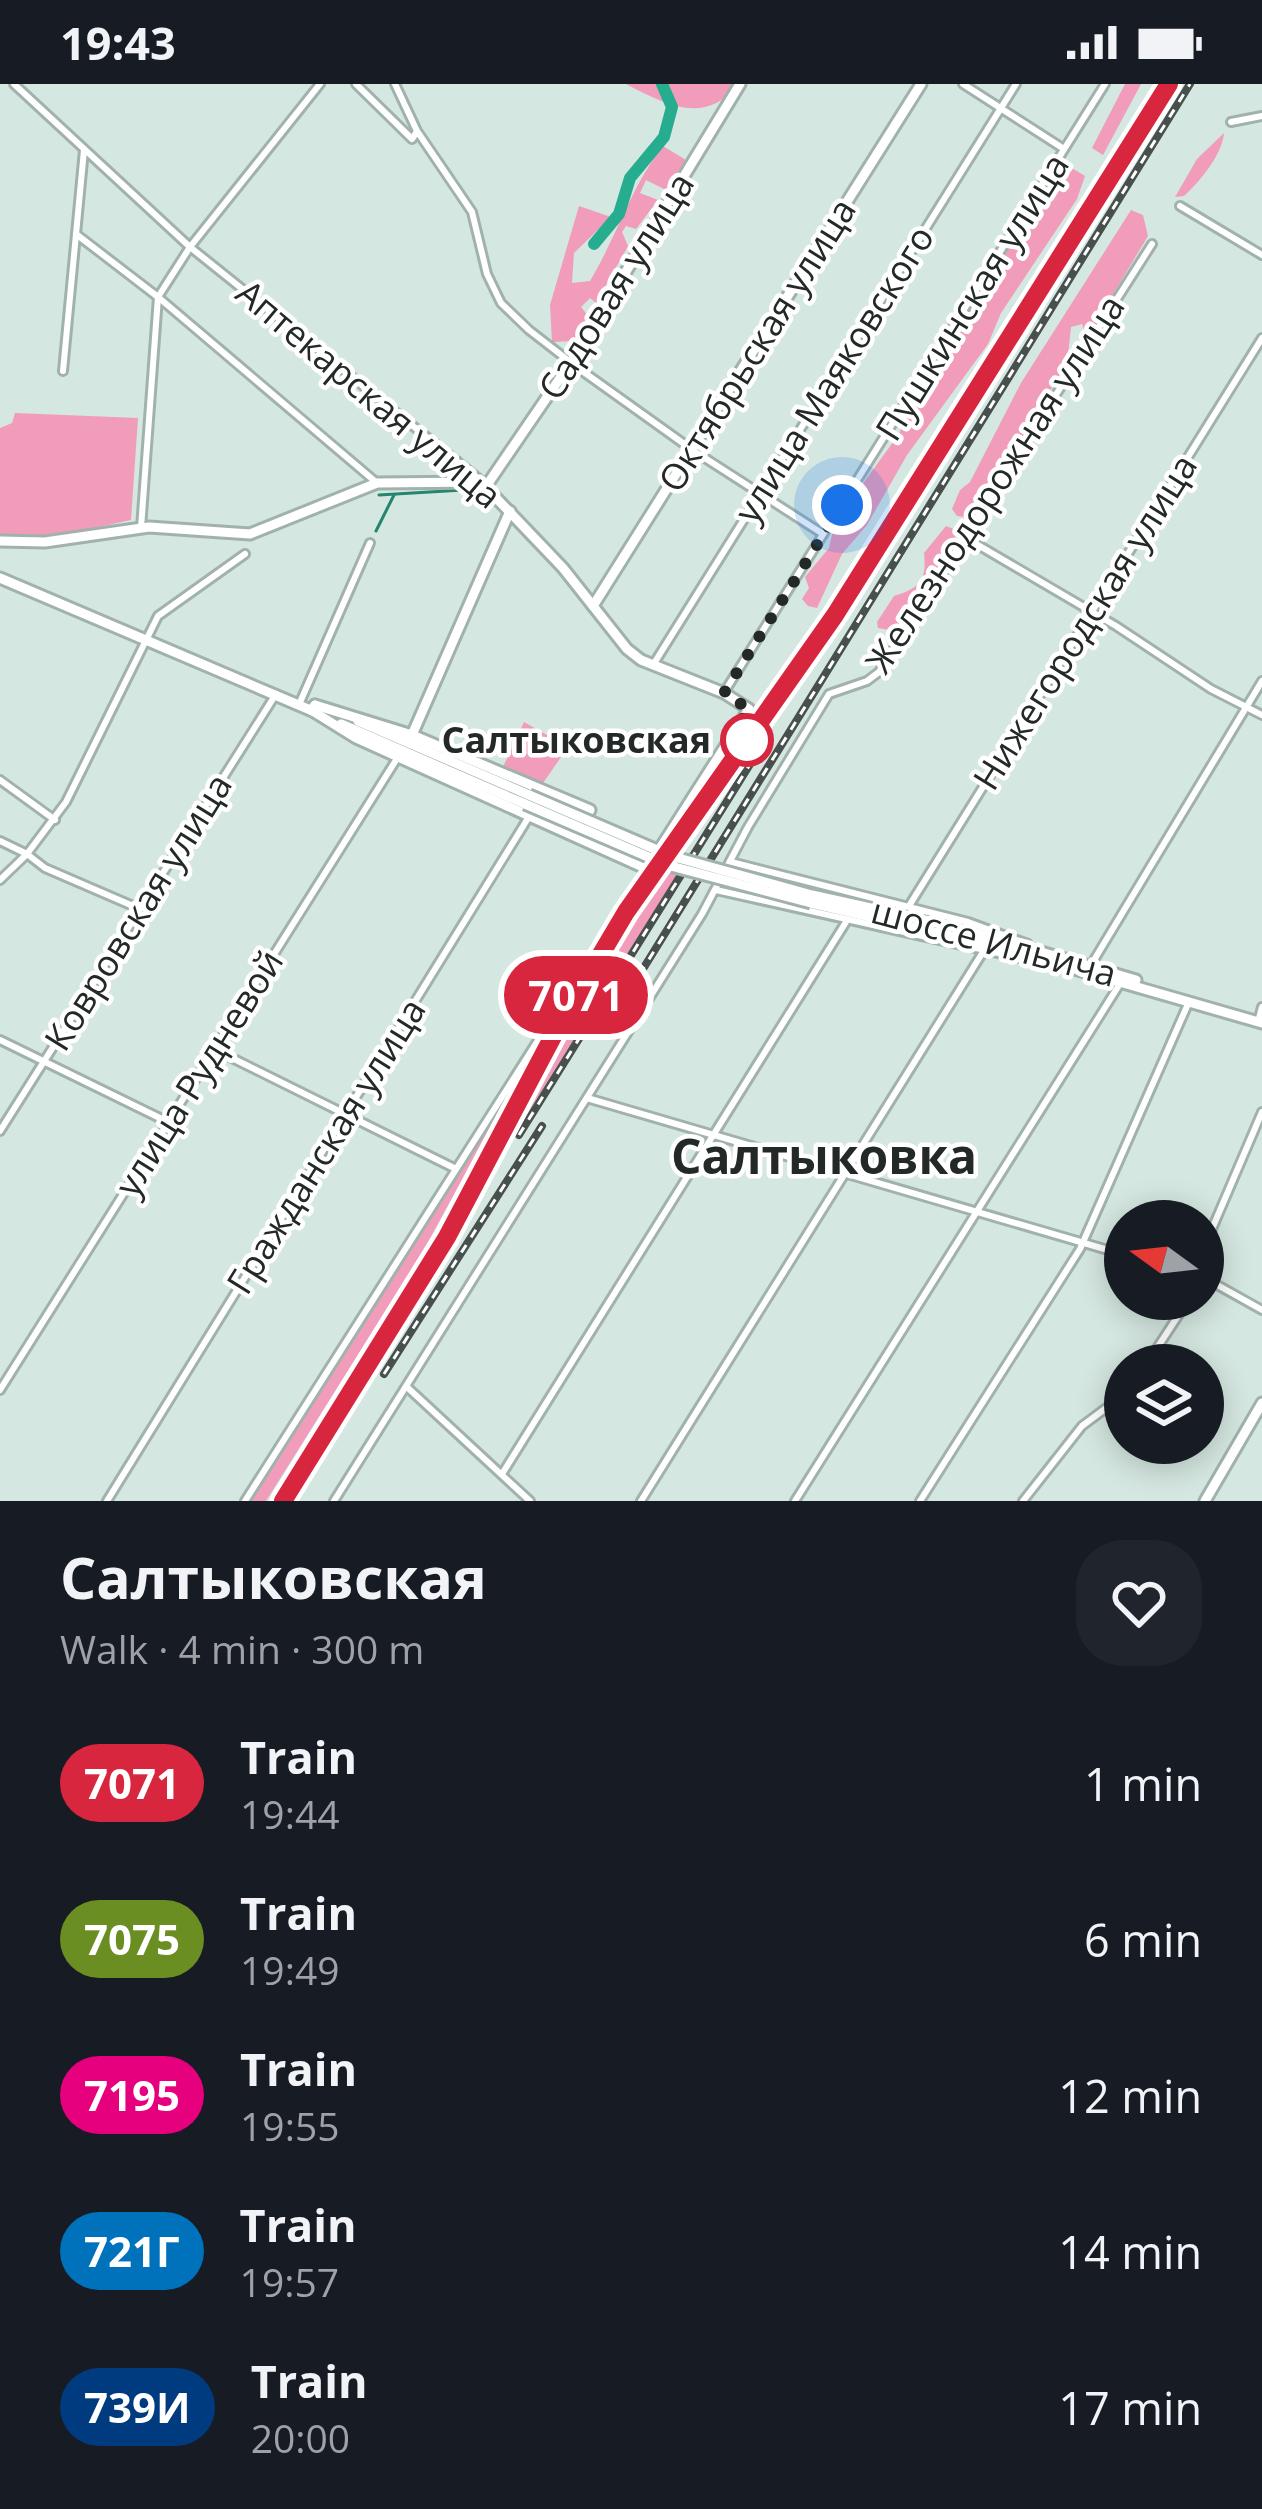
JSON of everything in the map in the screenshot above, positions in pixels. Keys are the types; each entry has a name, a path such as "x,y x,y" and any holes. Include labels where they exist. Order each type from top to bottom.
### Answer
{"street":[{"name":"Аптекарская улица","path":"14,84 190,247 484,483 627,649 653,665 724,693"},
{"path":"141,528 158,297 190,247 320,84"},
{"path":"356,84 412,139 417,131"},
{"path":"395,84 417,131 472,212 487,274 501,303 529,330 692,449 823,534"},
{"name":"Садовая улица","path":"484,483 571,362 740,84"},
{"name":"Октябрьская улица","path":"593,605 920,84"},
{"path":"964,84 1064,149"},
{"name":"улица Маяковского","path":"653,665 1016,84"},
{"name":"Пушкинская улица","path":"724,693 1105,84"},
{"path":"1231,122 1262,116"},
{"path":"63,371 84,150"},
{"path":"1180,206 1262,255"},
{"path":"76,234 158,297 377,483"},
{"name":"Железнодорожная улица","path":"334,1501 716,890 748,827 829,694 868,681 879,672 1152,244"},
{"name":"Нижегородская улица","path":"910,906 1262,338"},
{"path":"449,482 457,460"},
{"path":"0,541 45,542 141,528 250,534 377,483 484,483"},
{"path":"412,735 510,511"},
{"path":"966,538 1262,716"},
{"path":"301,700 370,543"},
{"path":"0,880 55,820 158,616 245,554"},
{"path":"0,578 670,856 812,899"},
{"path":"1091,965 1262,681"},
{"path":"244,1501 749,709 724,693"},
{"path":"278,694 301,700 356,738 647,869"},
{"name":"Ковровская улица","path":"0,1131 278,694"},
{"path":"314,708 412,735 590,810 573,836"},
{"name":"улица Рудневой","path":"0,1390 398,757"},
{"path":"0,780 55,820"},
{"name":"Гражданская улица","path":"107,1501 545,790"},
{"path":"0,841 45,868 140,909"},
{"path":"600,848 634,849 656,856"},
{"path":"731,862 984,927 1056,955"},
{"path":"753,899 743,883 760,869"},
{"path":"716,890 983,952 1072,965"},
{"name":"шоссе Ильича","path":"812,899 1174,996"},
{"name":"шоссе Ильича","path":"812,899 956,927 1056,955 1072,965 1091,965 1260,1023"},
{"path":"502,1474 846,922"},
{"path":"640,1501 983,952"},
{"path":"796,1501 1121,982"},
{"path":"920,1501 1083,1243 1189,1001"},
{"path":"1260,1023 1262,1007"},
{"path":"0,1040 168,1122"},
{"path":"214,1048 456,1169"},
{"path":"587,1098 1104,1249"},
{"path":"1224,1201 1262,1112"},
{"path":"1224,1289 1262,1310"},
{"path":"408,1388 530,1501"},
{"path":"1205,1501 1262,1402"},
{"path":"1023,1501 1082,1426 1104,1410"}],"shaded area":[{"path":"626,84 738,84 712,105 684,108"},
{"path":"1125,84 1141,84 1103,155 1092,148"},
{"path":"1224,133 1203,175 1184,196 1175,197 1197,159"},
{"path":"663,146 686,160 666,190 646,180 640,193 658,200 636,229 626,226 622,232 628,246 596,303 590,298 581,307 589,317 574,341 552,342 550,305 579,206 611,217 574,253 572,283 590,281"},
{"path":"1062,162 1085,176 1077,199 1001,313 988,344 907,455 867,525 842,554 817,608 808,606 802,599 809,588 805,577 829,548 835,522 899,434 923,387 943,374 956,333 1031,209 1044,207 1054,172"},
{"path":"1131,210 1143,215 1148,236 1091,331 1085,333 1082,324 1071,327 1067,363 972,518 957,516 952,509 960,490 970,482 1021,383"},
{"path":"15,413 138,418 131,520 44,539 0,535 0,428 12,423"},
{"path":"946,526 956,530 955,540 904,622 894,631 878,628 894,596 920,582 924,553"},
{"path":"524,722 568,747 541,786 502,769"},
{"path":"659,869 678,873 486,1180 587,985"},
{"path":"522,1070 423,1251 266,1501 249,1501"}],"waterway":[{"path":"594,244 619,214 630,178 664,137 672,107 662,84"},
{"path":"379,495 480,489 486,494"},
{"path":"376,531 394,495"}],"railway":[{"path":"283,1501 447,1237 559,1025 626,912 835,615 1169,84"},
{"path":"630,990 1190,84"},
{"path":"519,1135 757,753"},
{"path":"384,1374 542,1126"}],"train":[{"name":"7071","path":"283,1501 447,1237 559,1025 626,912 835,615 1169,84"}],"place":[{"name":"Салтыковская","path":"747,740"}],"district":[{"name":"Салтыковка","path":"824,1157"}],"route":[{"path":"747,740 729,740 749,709 724,693 842,505"}]}
